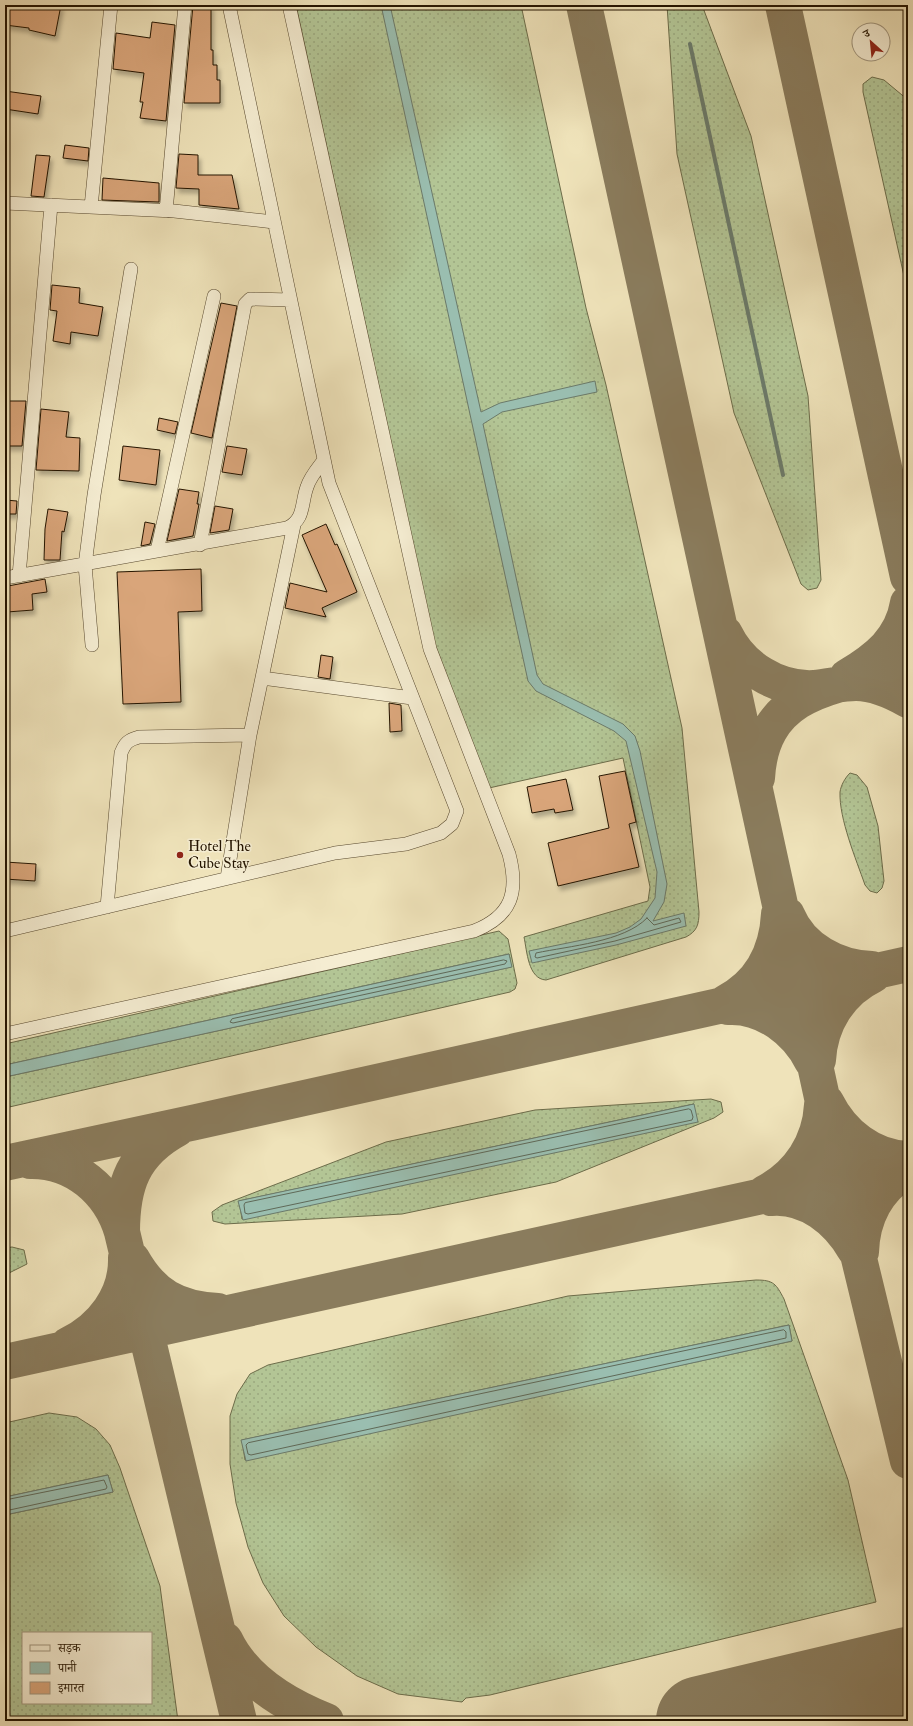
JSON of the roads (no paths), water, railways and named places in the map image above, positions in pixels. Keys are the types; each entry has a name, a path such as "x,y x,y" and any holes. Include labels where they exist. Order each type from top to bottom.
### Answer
{"street":[{"path":"91,207 111,5"},
{"path":"166,211 185,5"},
{"path":"5,931 335,853 406,844 441,833 452,824 457,811 329,484 229,5"},
{"path":"5,1034 474,931 487,926 498,918 507,908 513,896 514,876 509,854 430,649 289,5"},
{"path":"5,203 166,211 274,222"},
{"path":"19,576 51,205"},
{"path":"92,645 85,565 94,495 131,269"},
{"path":"157,551 214,296"},
{"path":"200,545 245,304 250,299 290,300"},
{"path":"227,878 250,735 294,525 301,514 307,487 324,460"},
{"path":"5,578 157,551 200,545 287,528 294,525"},
{"path":"262,678 412,698"},
{"path":"108,907 121,753 124,744 130,739 139,737 250,735"}],"water":[{"path":"381,5 390,5 481,412 500,403 595,381 597,392 502,412 483,424 537,675 543,684 623,724 635,736 640,751 667,884 664,902 653,921 684,913 686,926 616,945 532,963 529,951 616,933 630,927 641,919 655,898 657,872 626,741 614,731 536,691 528,681"},
{"path":"509,954 512,967 5,1077 5,1065"},
{"path":"694,1104 698,1122 243,1220 238,1201"},
{"path":"789,1325 792,1341 246,1461 241,1440"},
{"path":"108,1475 113,1492 5,1515 5,1497"}],"waterway":[{"path":"690,44 783,475"}],"place":[{"name":"Hotel The Cube Stay","path":"180,855"}]}
